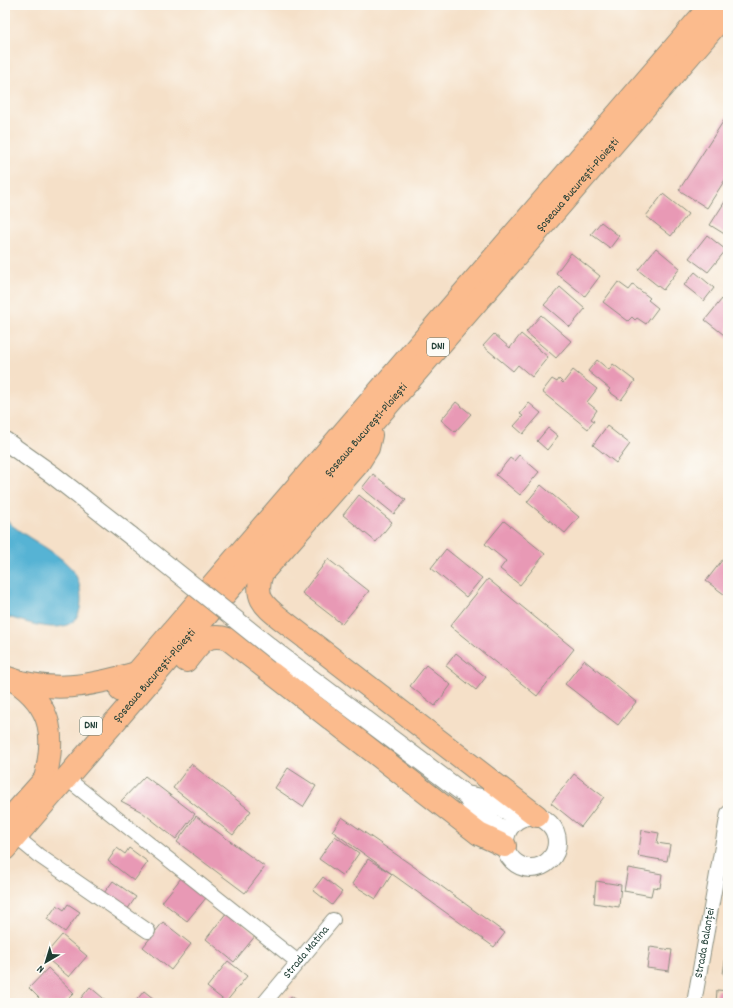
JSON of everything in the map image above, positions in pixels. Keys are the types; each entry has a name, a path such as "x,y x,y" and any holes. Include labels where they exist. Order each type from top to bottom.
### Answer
{"highway":[{"name":"Șoseaua București-Ploiești","path":"8,836 55,779 136,673 711,5"},
{"name":"Șoseaua București-Ploiești","path":"55,779 95,744 728,11"},
{"path":"375,421 368,448 358,464 262,573 258,584 258,593 262,602 281,620 529,817"},
{"path":"95,744 117,736 127,729 200,644 208,638 217,636 228,639 242,648 479,834 505,839"},
{"path":"10,679 47,686 68,687 100,683 136,673"},
{"path":"10,679 36,699 47,717 51,734 51,748 55,779"}],"street":[{"path":"5,441 53,475 280,655 466,795 475,811 505,839 509,857 521,867 530,869 547,864 553,858 557,849 556,832 551,824 529,817 482,798 466,795"},
{"path":"55,779 298,962"},
{"name":"Strada Balanței","path":"694,1003 725,845 728,812"},
{"path":"505,839 529,817"},
{"path":"8,836 38,855 148,932"},
{"name":"Strada Matina","path":"264,1003 333,920"}],"water":[{"path":"5,519 21,532 64,561 76,575 79,583 81,599 79,613 73,622 64,626 40,626 5,616"}],"building":[{"path":"728,114 728,175 707,208 679,190"},
{"path":"663,194 688,214 671,236 646,216"},
{"path":"726,200 728,201 728,232 726,235 710,225"},
{"path":"601,222 619,236 610,248 591,234"},
{"path":"707,235 726,250 708,272 689,258"},
{"path":"656,248 680,268 663,290 638,270"},
{"path":"571,253 600,276 585,296 556,273"},
{"path":"695,272 714,288 704,301 684,285"},
{"path":"618,282 629,290 633,285 650,298 648,300 658,308 646,324 637,318 635,320 632,317 628,321 603,302"},
{"path":"560,287 585,309 570,327 544,305"},
{"path":"722,299 728,304 728,338 705,320"},
{"path":"541,315 571,341 556,358 526,332"},
{"path":"494,334 510,348 521,334 548,357 532,377 518,365 513,371 483,346"},
{"path":"597,360 609,370 613,364 635,381 621,400 608,391 610,389 588,371"},
{"path":"573,370 597,389 587,402 597,410 591,419 594,421 588,429 542,392 552,379 557,382 559,379 563,383"},
{"path":"456,402 471,414 455,432 441,420"},
{"path":"529,403 541,413 523,434 514,426 523,416 520,414"},
{"path":"607,426 630,444 616,463 593,445"},
{"path":"548,428 558,436 547,450 537,441"},
{"path":"519,455 539,472 520,495 496,475 510,458 514,461"},
{"path":"373,474 406,500 394,514 362,488"},
{"path":"541,485 579,517 565,533 527,502"},
{"path":"359,495 392,522 376,542 343,515"},
{"path":"504,521 545,554 520,585 500,569 506,561 485,544"},
{"path":"446,549 482,578 466,597 431,568"},
{"path":"328,559 369,591 342,624 302,593"},
{"path":"723,559 728,563 728,597 706,581"},
{"path":"488,579 574,649 537,696 450,626"},
{"path":"456,653 486,677 476,690 446,666"},
{"path":"584,660 636,702 618,725 565,684"},
{"path":"426,665 451,685 435,706 410,686"},
{"path":"191,764 251,811 233,835 173,788"},
{"path":"288,768 316,786 303,807 275,788"},
{"path":"574,774 604,797 581,827 551,803"},
{"path":"145,776 195,814 176,839 142,812 121,801"},
{"path":"196,816 265,867 245,893 177,842"},
{"path":"342,817 426,875 505,933 494,947 332,831"},
{"path":"642,830 659,833 657,843 670,845 667,861 638,856"},
{"path":"335,836 359,853 343,876 319,859"},
{"path":"117,848 125,854 129,848 148,862 134,881 108,861"},
{"path":"368,859 392,874 376,899 352,884"},
{"path":"628,868 662,874 660,888 653,887 651,896 624,891"},
{"path":"323,877 342,892 332,905 313,890"},
{"path":"181,878 206,898 187,921 162,902"},
{"path":"113,881 136,897 127,910 104,893"},
{"path":"596,881 621,885 619,907 594,903"},
{"path":"68,904 80,912 65,932 47,919 57,905 64,910"},
{"path":"227,912 256,935 234,962 206,939"},
{"path":"163,922 191,944 171,970 143,947"},
{"path":"62,935 87,956 69,977 44,956"},
{"path":"650,947 672,950 669,971 647,968"},
{"path":"728,948 728,975 723,974"},
{"path":"228,961 247,976 226,1002 207,987"},
{"path":"48,968 74,993 64,1003 44,1003 29,988"},
{"path":"90,987 109,1003 77,1003"},
{"path":"717,990 728,991 728,1003 716,1003"},
{"path":"144,991 159,1003 134,1003"},
{"path":"291,996 301,1003 286,1003"}]}
